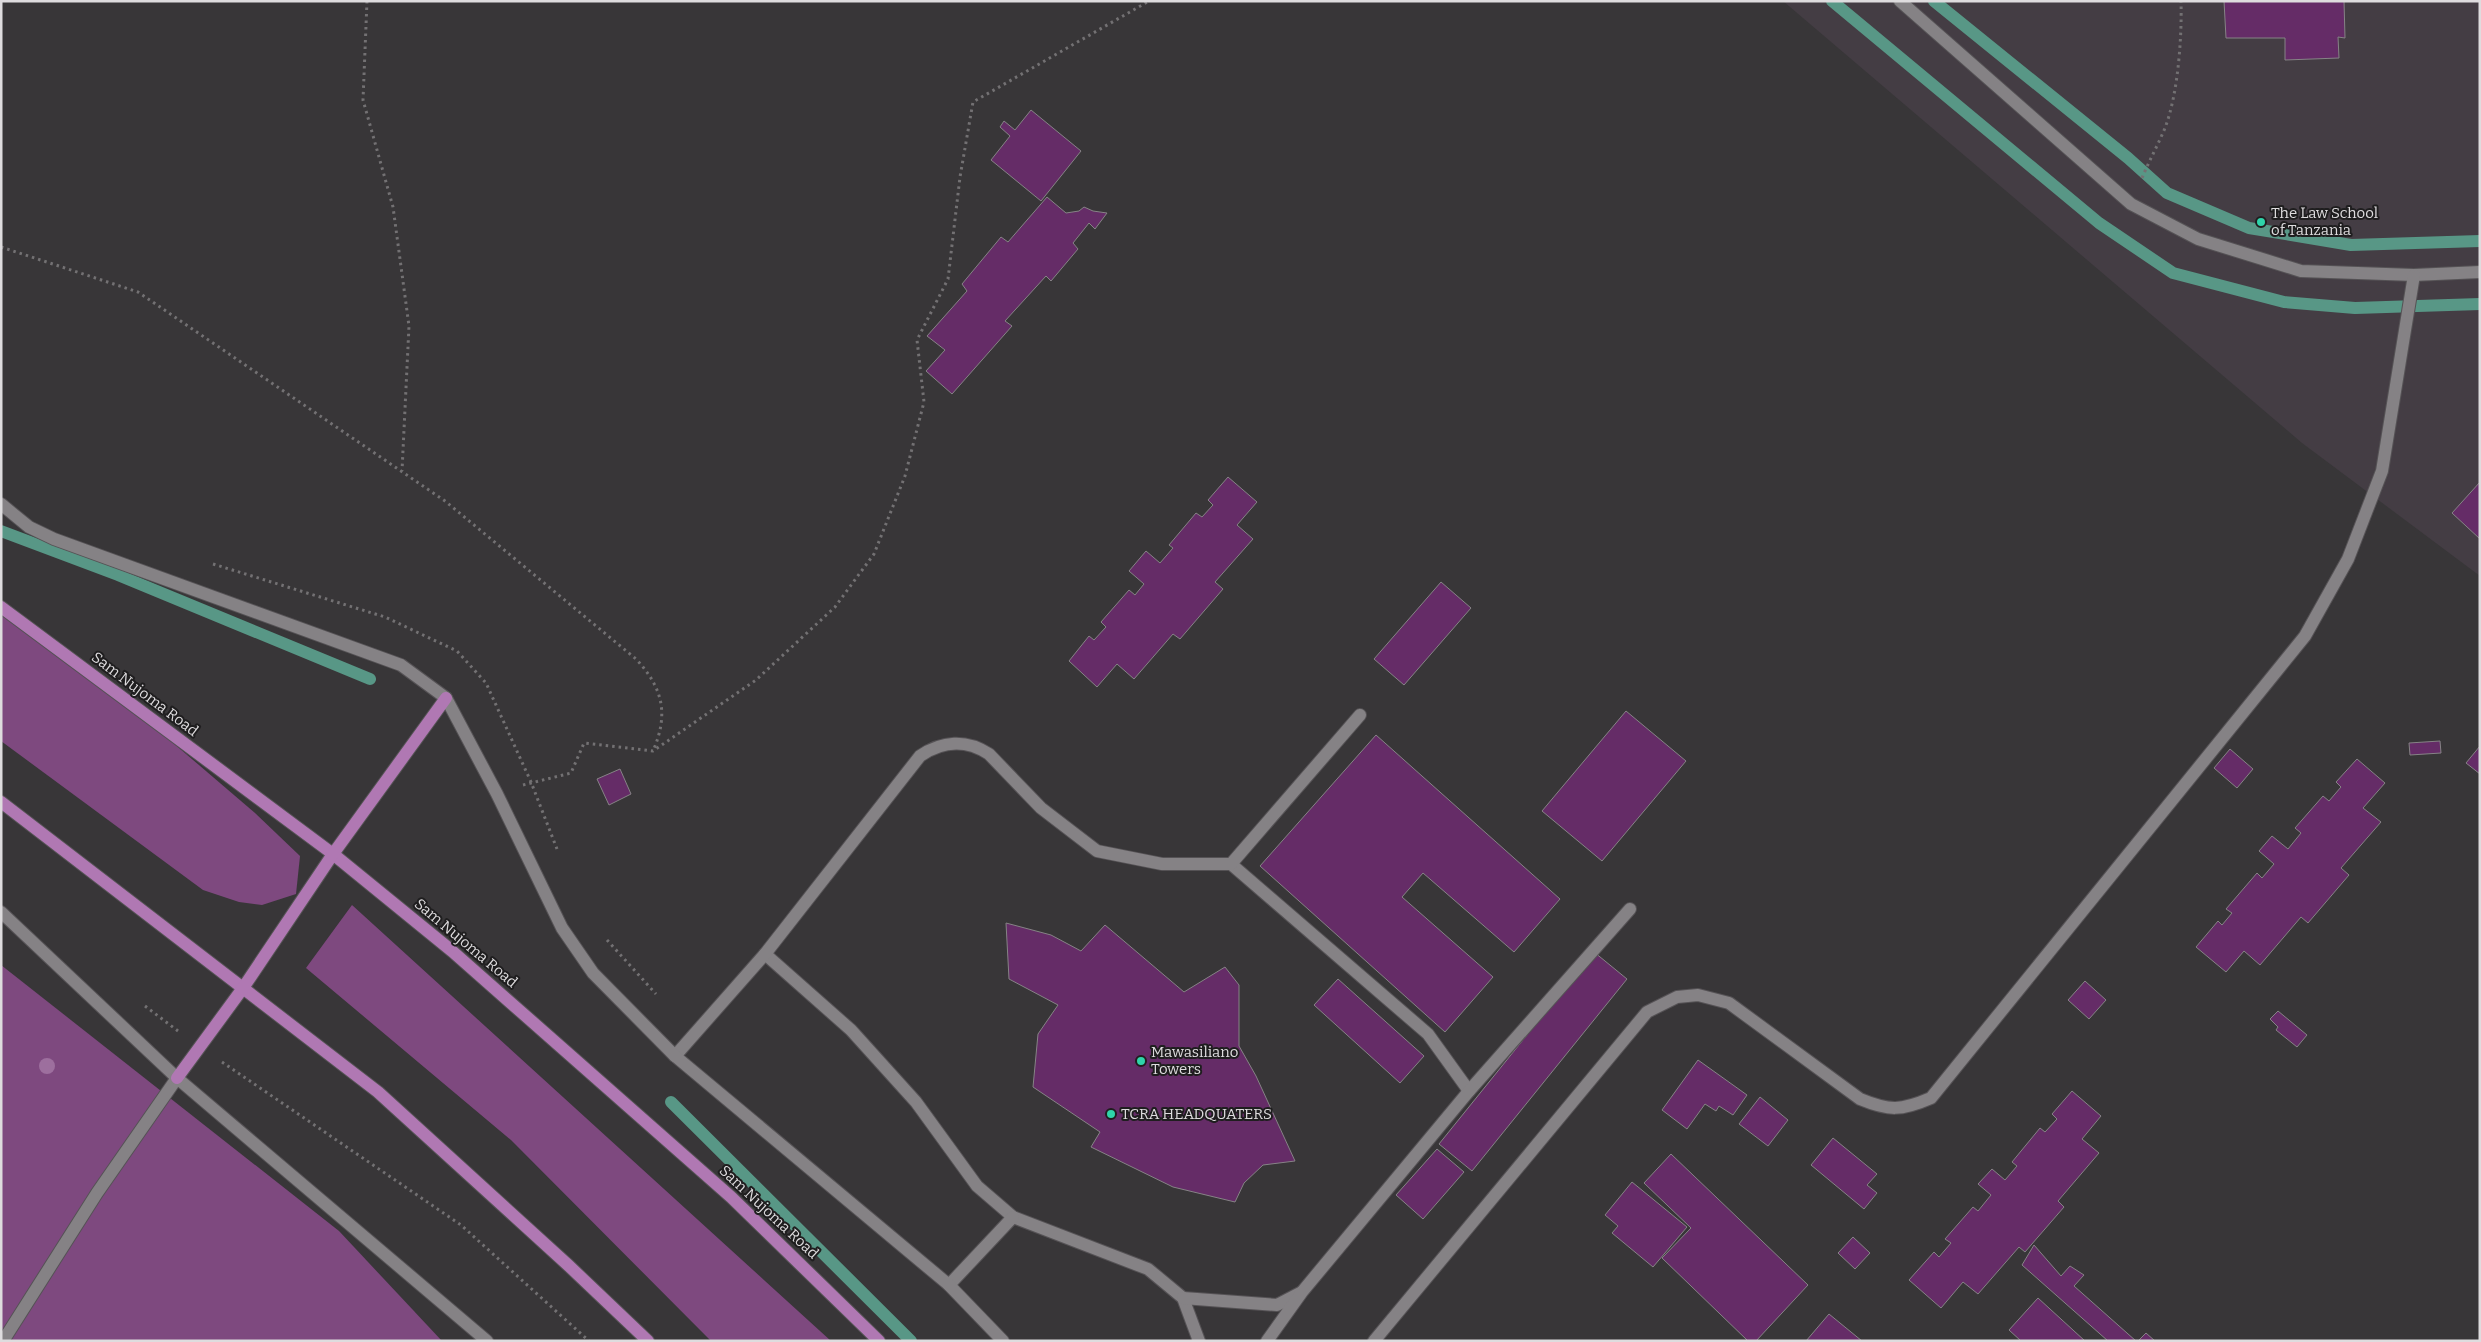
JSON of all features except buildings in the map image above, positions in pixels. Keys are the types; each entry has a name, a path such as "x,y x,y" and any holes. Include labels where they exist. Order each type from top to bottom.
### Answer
{"main road":[{"name":"Sam Nujoma Road","path":"1,607 333,854 452,951 731,1197 879,1341"},
{"path":"177,1078 244,988 333,854 446,698"},
{"path":"1,802 378,1092 568,1265 648,1341"}],"street":[{"path":"1900,1 2131,204 2198,239 2301,271 2414,275 2480,272"},
{"path":"1374,1341 1647,1012 1677,997 1698,995 1729,1003 1860,1099 1884,1109 1909,1108 1931,1098 2305,636 2348,559 2382,471 2414,275"},
{"path":"1,504 30,527 54,539 401,665 446,698 497,794 562,928 593,973 676,1056 949,1285 1003,1341"},
{"path":"1230,864 1360,715"},
{"path":"676,1056 765,954 920,756 931,748 942,744 969,745 989,754 1041,808 1098,851 1162,864 1230,864 1428,1034 1469,1091"},
{"path":"1267,1341 1302,1292 1469,1091 1630,908"},
{"path":"1,912 177,1078 487,1341"},
{"path":"765,954 851,1030 916,1102 977,1186 1013,1217 1148,1269 1183,1298 1199,1341"},
{"path":"2,1341 97,1193 177,1078"},
{"path":"949,1285 1013,1217"},
{"path":"1183,1298 1277,1305 1302,1292"}],"path":[{"path":"367,1 363,100 393,207 409,326 402,471"},
{"path":"497,794 531,782 571,774 584,743 653,751 756,680 835,607 874,554 905,476 924,402 917,340 948,280 960,176 973,102 1149,1"},
{"path":"2131,204 2165,126 2175,84 2182,28 2181,1"},
{"path":"1,247 138,292 445,501 636,659 650,675 659,693 662,713 661,733 653,751"},
{"path":"144,1006 199,1048 264,1089 461,1225 589,1341"}],"shaded area":[{"name":"The Law School of Tanzania","path":"1783,1 2480,1 2480,576 2302,443"},
{"path":"1,600 47,635 255,813 300,856 296,894 262,905 239,902 203,890 1,741"},
{"path":"352,905 831,1341 711,1341 511,1140 306,968"},
{"path":"1,965 339,1231 442,1341 1,1341"}],"waterway":[{"path":"1832,1 2099,223 2173,273 2284,302 2355,308 2480,304"},
{"path":"1934,1 2128,158 2167,193 2249,228 2351,245 2480,241"},
{"path":"1,531 118,575 370,679"},
{"path":"671,1102 911,1341"}],"place":[{"name":"The Law School of Tanzania","path":"2261,222"},
{"name":"Mawasiliano Towers","path":"1141,1061"},
{"name":"TCRA HEADQUATERS","path":"1111,1114"}]}
